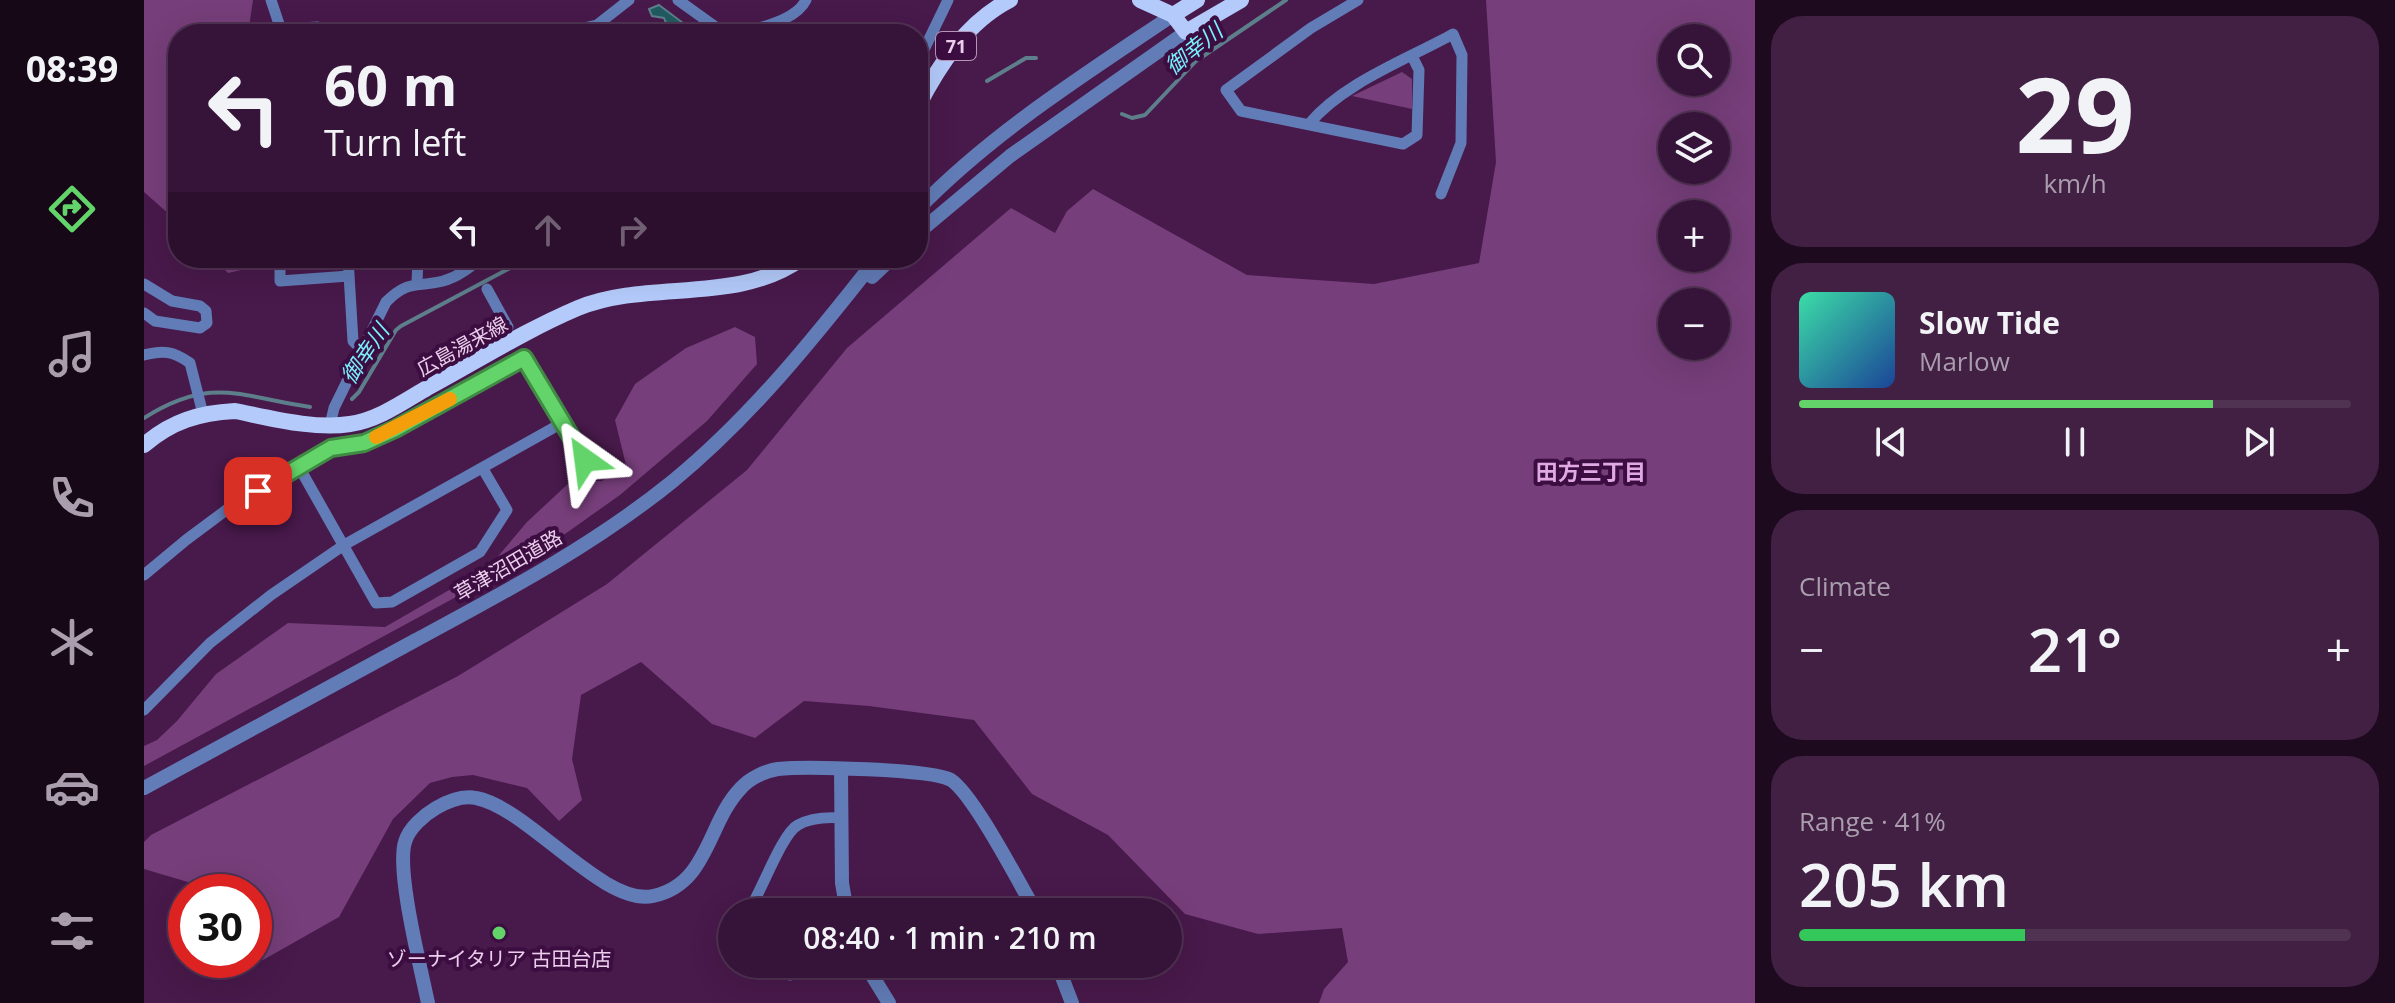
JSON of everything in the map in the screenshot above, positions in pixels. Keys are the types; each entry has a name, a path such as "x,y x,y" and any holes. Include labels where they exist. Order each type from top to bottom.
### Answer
{"main road":[{"name":"71","path":"928,79 981,18 1010,0"},
{"path":"1140,0 1173,15 1186,32 1241,0"},
{"path":"1173,15 1197,0"},
{"name":"広島湯来線","path":"144,445 171,425 203,414 235,411 349,425 377,417 514,340 579,308 642,293 736,285 781,268"}],"street":[{"path":"271,0 280,24"},
{"path":"598,24 629,0"},
{"path":"678,0 711,24"},
{"path":"767,24 802,8 806,0"},
{"path":"928,41 948,0"},
{"path":"1358,0 1311,28 1226,90 1241,111 1403,144 1417,135 1419,70 1412,56"},
{"path":"928,199 995,138 1173,15"},
{"path":"928,225 1010,156 1186,32"},
{"path":"1309,124 1320,111 1349,90 1453,34 1462,55 1461,143 1441,194"},
{"path":"280,268 280,281 349,276"},
{"path":"349,268 353,341 363,351"},
{"path":"417,283 418,268"},
{"path":"330,425 334,408 386,302 398,290 417,283 442,281 468,268"},
{"path":"840,307 869,268"},
{"path":"840,307 881,268"},
{"path":"144,284 172,301 200,306 206,311 207,323 200,328 155,321 144,313"},
{"path":"487,289 508,327"},
{"name":"草津沼田道路","path":"144,788 499,595 622,521 723,435 775,382 840,307"},
{"path":"144,355 159,350 180,356 190,363 198,383 203,414"},
{"path":"144,575 237,502 331,448 364,443 395,429 522,354 585,460"},
{"path":"144,710 210,643 271,595 344,545 562,423"},
{"path":"299,467 376,603 392,602 480,552 507,510 483,469"},
{"path":"428,1003 403,872 405,841 423,815 451,799 477,798 503,810 615,889 649,897 669,891 686,881 731,800 754,777 775,769 929,773 951,780 967,796 1028,898"},
{"path":"841,770 845,898"},
{"path":"755,898 787,835 797,825 830,817 842,818"},
{"path":"874,978 889,1003"},
{"path":"1062,978 1072,1003"}],"shaded area":[{"path":"144,0 253,0 249,24 168,24 168,213 144,192"},
{"path":"1486,0 1755,0 1755,1003 1319,1003 1324,989 1348,962 1342,928 1258,934 1185,914 1182,898 1169,898 1108,835 1032,794 974,720 804,701 755,738 712,724 641,662 581,695 572,759 582,800 559,821 527,788 473,775 430,783 393,819 339,917 272,955 272,874 168,876 144,869 144,842 151,835 458,676 607,584 747,470 847,348 1011,208 1055,233 1067,211 1093,189 1247,275 1374,284 1479,263 1496,162"},
{"path":"659,5 684,24 666,24 664,18 652,16 649,9"},
{"path":"1402,72 1412,79 1412,109 1352,96"},
{"path":"223,268 249,268 228,273"},
{"path":"735,327 755,337 757,364 707,421 620,495 541,551 144,766 144,746 157,740 177,721 216,674 288,623 385,627 489,567 527,522 570,482 602,481 626,465 615,420 635,384 686,348"}],"waterway":[{"name":"御幸川","path":"1122,114 1132,118 1145,115 1196,61 1286,0"},
{"name":"御幸川","path":"987,81 1026,58 1036,58"},
{"name":"御幸川","path":"352,399 396,330 510,268"},
{"name":"御幸川","path":"144,418 168,405 208,393 244,395 310,407"}],"slow traffic":[{"path":"376,437 450,399"}],"place":[{"name":"ゾーナイタリア 古田台店","path":"499,933"}],"district":[{"name":"田方三丁目","path":"1591,471"}],"route":[{"path":"258,491 331,448 364,443 395,429 524,358 585,460"}]}
